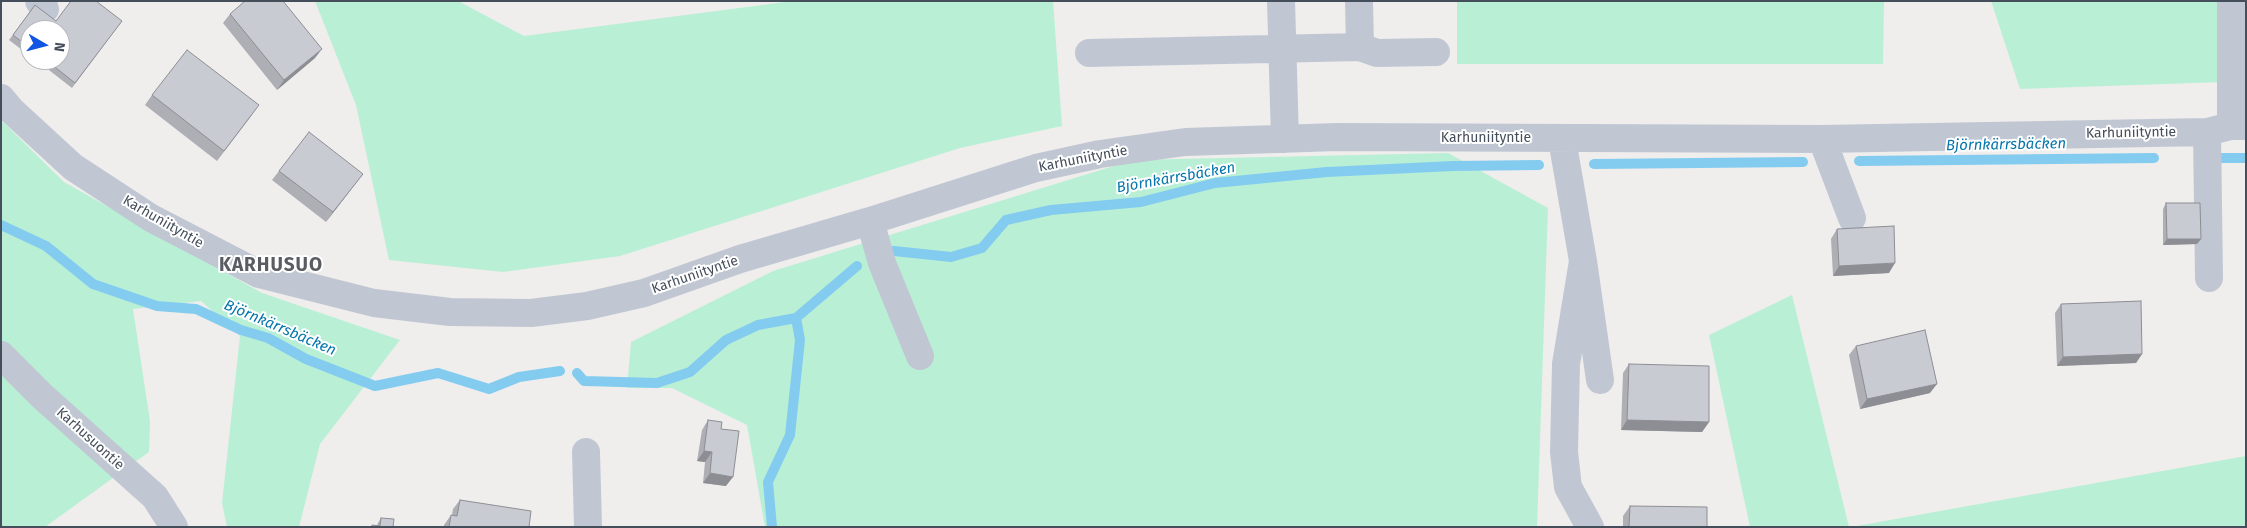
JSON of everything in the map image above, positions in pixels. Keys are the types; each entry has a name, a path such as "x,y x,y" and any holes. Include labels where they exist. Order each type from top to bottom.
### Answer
{"street":[{"path":"1281,1 1285,139"},
{"path":"1360,1 1360,47"},
{"path":"2208,278 2228,128 2231,1"},
{"path":"1089,53 1360,47 1377,53 1436,52"},
{"name":"Karhuniityntie","path":"1,98 11,110 73,167 151,218 259,274 374,303 450,312 531,313 587,306 644,293 740,259 870,221 1036,168 1100,154 1185,142 1338,137 1822,139 2228,128"},
{"path":"1562,139 1583,261 1600,380"},
{"path":"1822,139 1852,218"},
{"path":"870,221 882,263 920,356"},
{"path":"1583,261 1566,364 1564,452 1568,487 1590,527"},
{"name":"Karhusuontie","path":"1,356 42,396 156,498 174,527"},
{"path":"586,452 588,527"}],"green space":[{"path":"315,1 458,1 524,36 793,1 1053,1 1062,126 960,148 620,256 503,272 389,260 356,105"},
{"path":"1457,1 1884,1 1883,64 1457,64"},
{"path":"1991,1 2222,1 2223,82 2020,89"},
{"path":"1,120 64,182 262,293 400,340 320,444 299,527 227,527 222,503 240,336 201,301 133,309 150,421 149,452 45,527 1,527"},
{"path":"1448,153 1548,208 1537,527 765,527 747,425 672,388 627,388 631,342 773,271 1133,160"},
{"path":"1792,295 1849,527 1750,527 1709,335"},
{"path":"2246,456 2246,527 1851,527"}],"building":[{"path":"71,1 96,1 122,21 75,83 59,70 70,70 70,20 57,20"},
{"path":"245,1 283,1 322,49 284,80 230,14"},
{"path":"35,5 55,20 24,20"},
{"path":"20,25 20,40 13,35"},
{"path":"187,50 259,105 224,151 152,95"},
{"path":"309,132 363,174 333,212 279,171"},
{"path":"2166,203 2200,203 2201,239 2167,239"},
{"path":"1894,226 1895,263 1839,266 1837,229"},
{"path":"2141,301 2142,354 2063,357 2061,304"},
{"path":"1925,330 1937,384 1867,399 1856,346"},
{"path":"1629,364 1709,366 1709,422 1627,420"},
{"path":"708,420 722,422 721,429 739,431 733,477 710,473 712,452 704,451"},
{"path":"460,500 531,511 529,527 449,527 451,515 457,516"},
{"path":"1630,506 1707,507 1707,527 1629,527"},
{"path":"381,518 394,519 393,527 372,527 372,525 380,526"}],"waterway":[{"name":"Björnkärrsbäcken","path":"1859,161 2154,158"},
{"name":"Björnkärrsbäcken","path":"2209,158 2246,158"},
{"name":"Björnkärrsbäcken","path":"1594,164 1803,162"},
{"name":"Björnkärrsbäcken","path":"894,251 951,257 982,248 1006,220 1051,210 1141,202 1215,183 1327,172 1453,166 1539,165"},
{"name":"Björnkärrsbäcken","path":"1,225 46,246 93,284 157,306 196,309 241,330 268,338 306,359 375,386 438,373 489,389 519,377 560,371"},
{"name":"Björnkärrsbäcken","path":"577,373 584,381 657,383 690,372 726,340 758,325 796,318 857,266"},
{"path":"772,527 768,482 790,435 800,340 796,318"}],"district":[{"name":"KARHUSUO","path":"271,266"}]}
